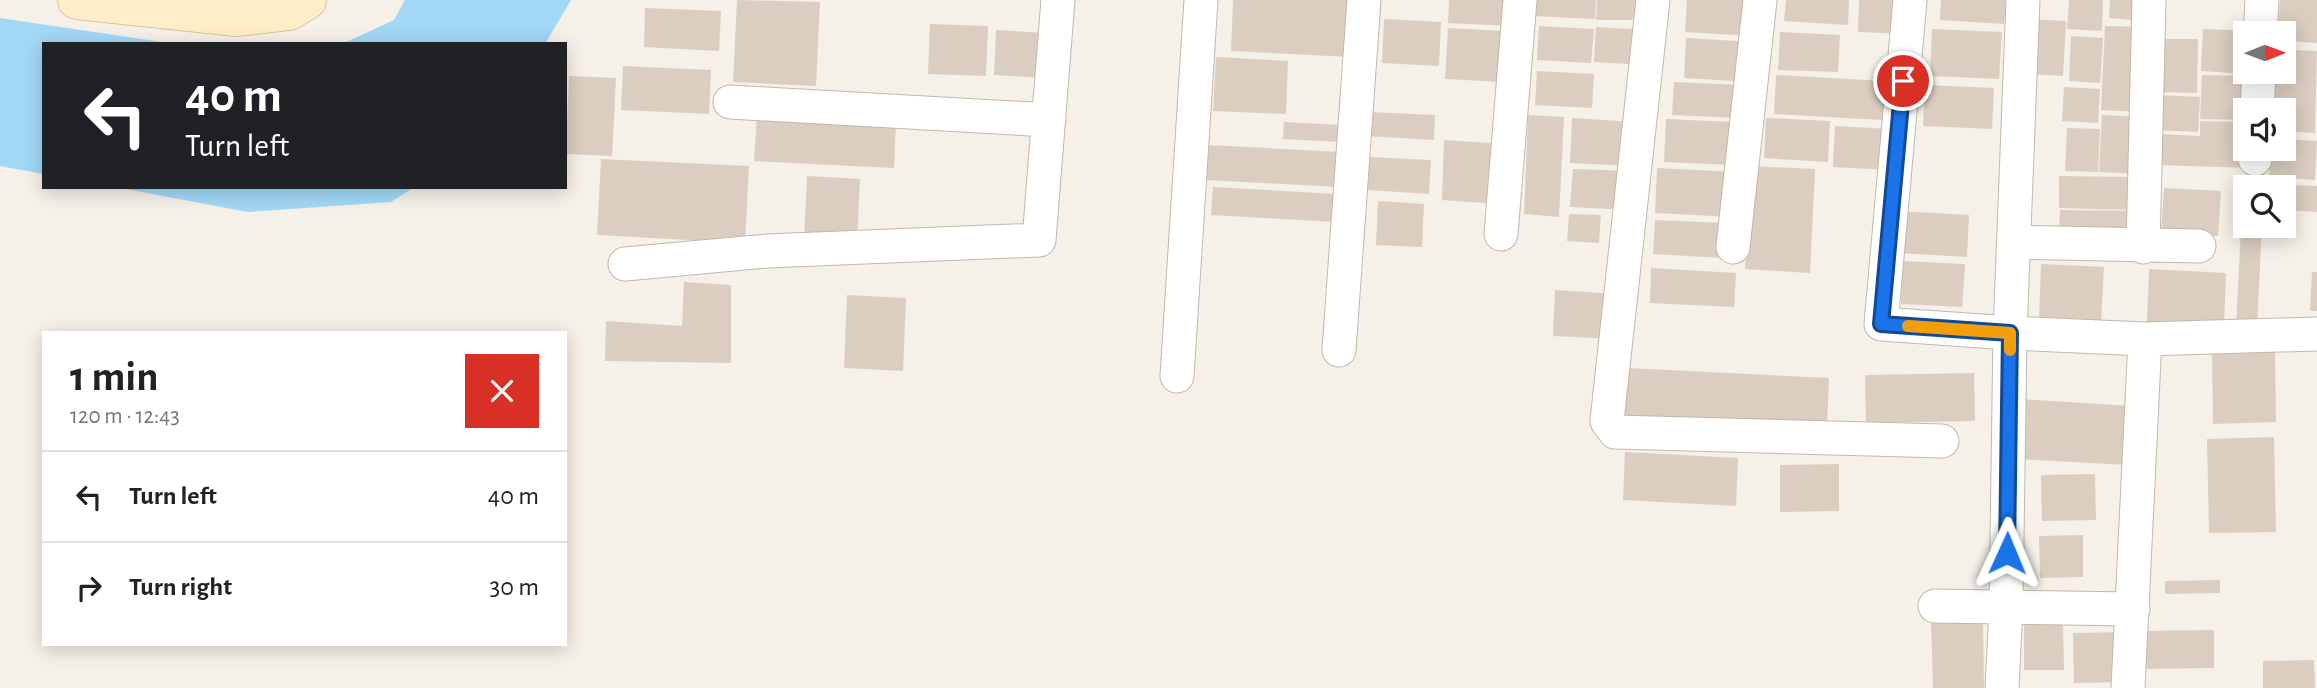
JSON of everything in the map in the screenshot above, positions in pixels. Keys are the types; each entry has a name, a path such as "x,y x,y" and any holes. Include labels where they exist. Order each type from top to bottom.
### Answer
{"street":[{"path":"77,0 237,17 289,11 307,0"},
{"path":"625,264 767,251 1040,240 1058,0"},
{"path":"1177,376 1201,0"},
{"path":"1339,350 1364,0"},
{"path":"1501,234 1520,0"},
{"path":"1653,0 1607,421 1615,432 1942,441"},
{"path":"1733,247 1760,0"},
{"path":"1910,0 1881,324 2145,339 2317,334"},
{"path":"2002,688 2006,608 2010,333 2023,0"},
{"path":"2143,247 2149,0"},
{"path":"2261,21 2262,0"},
{"path":"730,102 1049,120"},
{"path":"2014,242 2143,247 2199,246"},
{"path":"2128,688 2145,339"},
{"path":"1935,606 2133,609"}],"water":[{"path":"405,0 571,0 546,42 346,42 394,20"},
{"path":"0,18 162,42 42,42 42,174 0,166"},
{"path":"126,189 411,189 391,202 248,212"}],"building":[{"path":"737,0 820,2 816,86 733,82"},
{"path":"1233,0 1353,0 1350,57 1231,51"},
{"path":"1449,0 1510,0 1509,26 1448,23"},
{"path":"1534,0 1596,0 1595,19 1533,16"},
{"path":"1597,0 1640,0 1632,20 1596,20"},
{"path":"1687,0 1754,0 1752,36 1685,32"},
{"path":"1786,0 1849,0 1848,25 1784,21"},
{"path":"1859,0 1908,0 1906,34 1858,32"},
{"path":"1941,0 2006,0 2004,24 1940,20"},
{"path":"2069,0 2103,0 2102,31 2067,29"},
{"path":"2110,0 2146,0 2145,21 2109,18"},
{"path":"2280,0 2317,0 2317,43 2296,42 2296,21 2279,21"},
{"path":"645,8 721,11 719,51 644,47"},
{"path":"1384,19 1441,22 1439,66 1382,63"},
{"path":"2028,19 2066,21 2063,76 2026,74"},
{"path":"930,24 988,26 986,76 928,74"},
{"path":"1539,26 1594,29 1591,63 1537,60"},
{"path":"2105,26 2145,27 2141,112 2101,110"},
{"path":"1596,27 1647,30 1645,65 1594,62"},
{"path":"1448,28 1506,31 1504,82 1445,79"},
{"path":"1932,29 2002,32 1999,79 1930,76"},
{"path":"2203,29 2233,30 2233,73 2201,71"},
{"path":"996,30 1046,33 1044,78 994,75"},
{"path":"1780,32 1840,35 1838,72 1778,70"},
{"path":"2071,36 2103,38 2100,83 2069,81"},
{"path":"1686,38 1753,42 1751,82 1684,78"},
{"path":"2158,39 2198,39 2197,93 2157,92"},
{"path":"2296,50 2317,51 2315,133 2296,132 2296,98 2273,98 2273,84 2296,84"},
{"path":"1216,57 1288,61 1286,114 1213,111"},
{"path":"623,66 711,70 709,114 621,110"},
{"path":"1537,71 1594,74 1592,108 1535,105"},
{"path":"1776,75 1885,81 1883,120 1774,114"},
{"path":"2202,75 2233,76 2233,84 2251,84 2248,98 2233,98 2233,120 2200,119"},
{"path":"569,76 616,78 612,156 567,154"},
{"path":"1674,82 1741,85 1739,118 1672,115"},
{"path":"1925,85 1994,88 1992,129 1923,126"},
{"path":"2064,87 2100,89 2098,123 2062,121"},
{"path":"2156,95 2200,97 2198,132 2155,130"},
{"path":"1369,112 1435,115 1434,140 1367,136"},
{"path":"757,115 896,123 894,168 754,161"},
{"path":"1528,115 1564,117 1559,217 1524,214"},
{"path":"2102,115 2143,117 2140,174 2099,172"},
{"path":"1572,118 1636,122 1633,166 1570,163"},
{"path":"1766,118 1830,121 1828,162 1764,158"},
{"path":"1666,119 1734,122 1732,165 1664,162"},
{"path":"2200,121 2233,122 2233,161 2248,161 2250,168 2156,165 2158,134 2200,136"},
{"path":"1284,122 1341,125 1340,142 1283,139"},
{"path":"1835,126 1890,129 1888,170 1833,167"},
{"path":"2067,128 2100,129 2098,172 2065,171"},
{"path":"1444,140 1503,144 1499,204 1442,200"},
{"path":"2296,140 2317,141 2315,180 2296,179 2296,175 2269,175 2270,161 2296,161"},
{"path":"1208,145 1341,152 1340,187 1206,180"},
{"path":"1369,157 1431,160 1429,194 1368,190"},
{"path":"601,159 749,166 745,243 597,235"},
{"path":"1750,166 1815,169 1810,273 1745,269"},
{"path":"1657,168 1735,172 1733,217 1655,213"},
{"path":"1573,169 1630,171 1628,210 1570,207"},
{"path":"807,176 860,179 857,242 804,239"},
{"path":"2059,176 2134,177 2134,210 2059,208"},
{"path":"2296,185 2317,186 2317,212 2296,211"},
{"path":"1213,187 1337,194 1335,222 1211,215"},
{"path":"2164,188 2221,191 2218,236 2161,233"},
{"path":"1378,201 1424,204 1422,247 1376,245"},
{"path":"2060,210 2133,211 2132,232 2059,231"},
{"path":"1900,211 1969,215 1967,257 1898,253"},
{"path":"1569,214 1601,215 1599,243 1567,241"},
{"path":"1655,220 1725,223 1723,258 1653,254"},
{"path":"2240,238 2261,238 2257,328 2236,327"},
{"path":"1903,261 1965,264 1962,307 1901,304"},
{"path":"2041,264 2104,267 2101,324 2039,321"},
{"path":"1651,268 1736,273 1734,307 1650,303"},
{"path":"2149,269 2226,273 2224,327 2147,323"},
{"path":"2312,272 2317,272 2317,311 2310,311"},
{"path":"684,282 731,285 731,363 605,361 606,321 682,326"},
{"path":"1555,290 1617,294 1615,339 1553,336"},
{"path":"847,295 906,298 903,371 844,368"},
{"path":"2275,348 2276,422 2213,424 2212,349"},
{"path":"1627,368 1829,378 1827,425 1624,415"},
{"path":"1974,373 1975,421 1866,423 1865,375"},
{"path":"2019,399 2131,406 2127,465 2017,459"},
{"path":"2274,437 2276,532 2209,533 2207,439"},
{"path":"1625,452 1738,458 1736,506 1623,500"},
{"path":"1839,464 1839,511 1780,512 1780,465"},
{"path":"2095,474 2096,520 2042,521 2041,475"},
{"path":"2083,535 2083,577 2040,578 2039,536"},
{"path":"2220,580 2220,593 2165,594 2165,581"},
{"path":"1983,618 1984,688 1933,688 1931,619"},
{"path":"2024,624 2063,624 2064,670 2024,670"},
{"path":"2214,630 2214,668 2140,669 2139,631"},
{"path":"2125,632 2126,682 2074,683 2073,633"},
{"path":"2314,660 2315,688 2263,688 2263,661"}],"slow traffic":[{"path":"1908,326 2010,333 2010,350"}],"route":[{"path":"1903,81 1881,324 2010,333 2007,553"}]}
